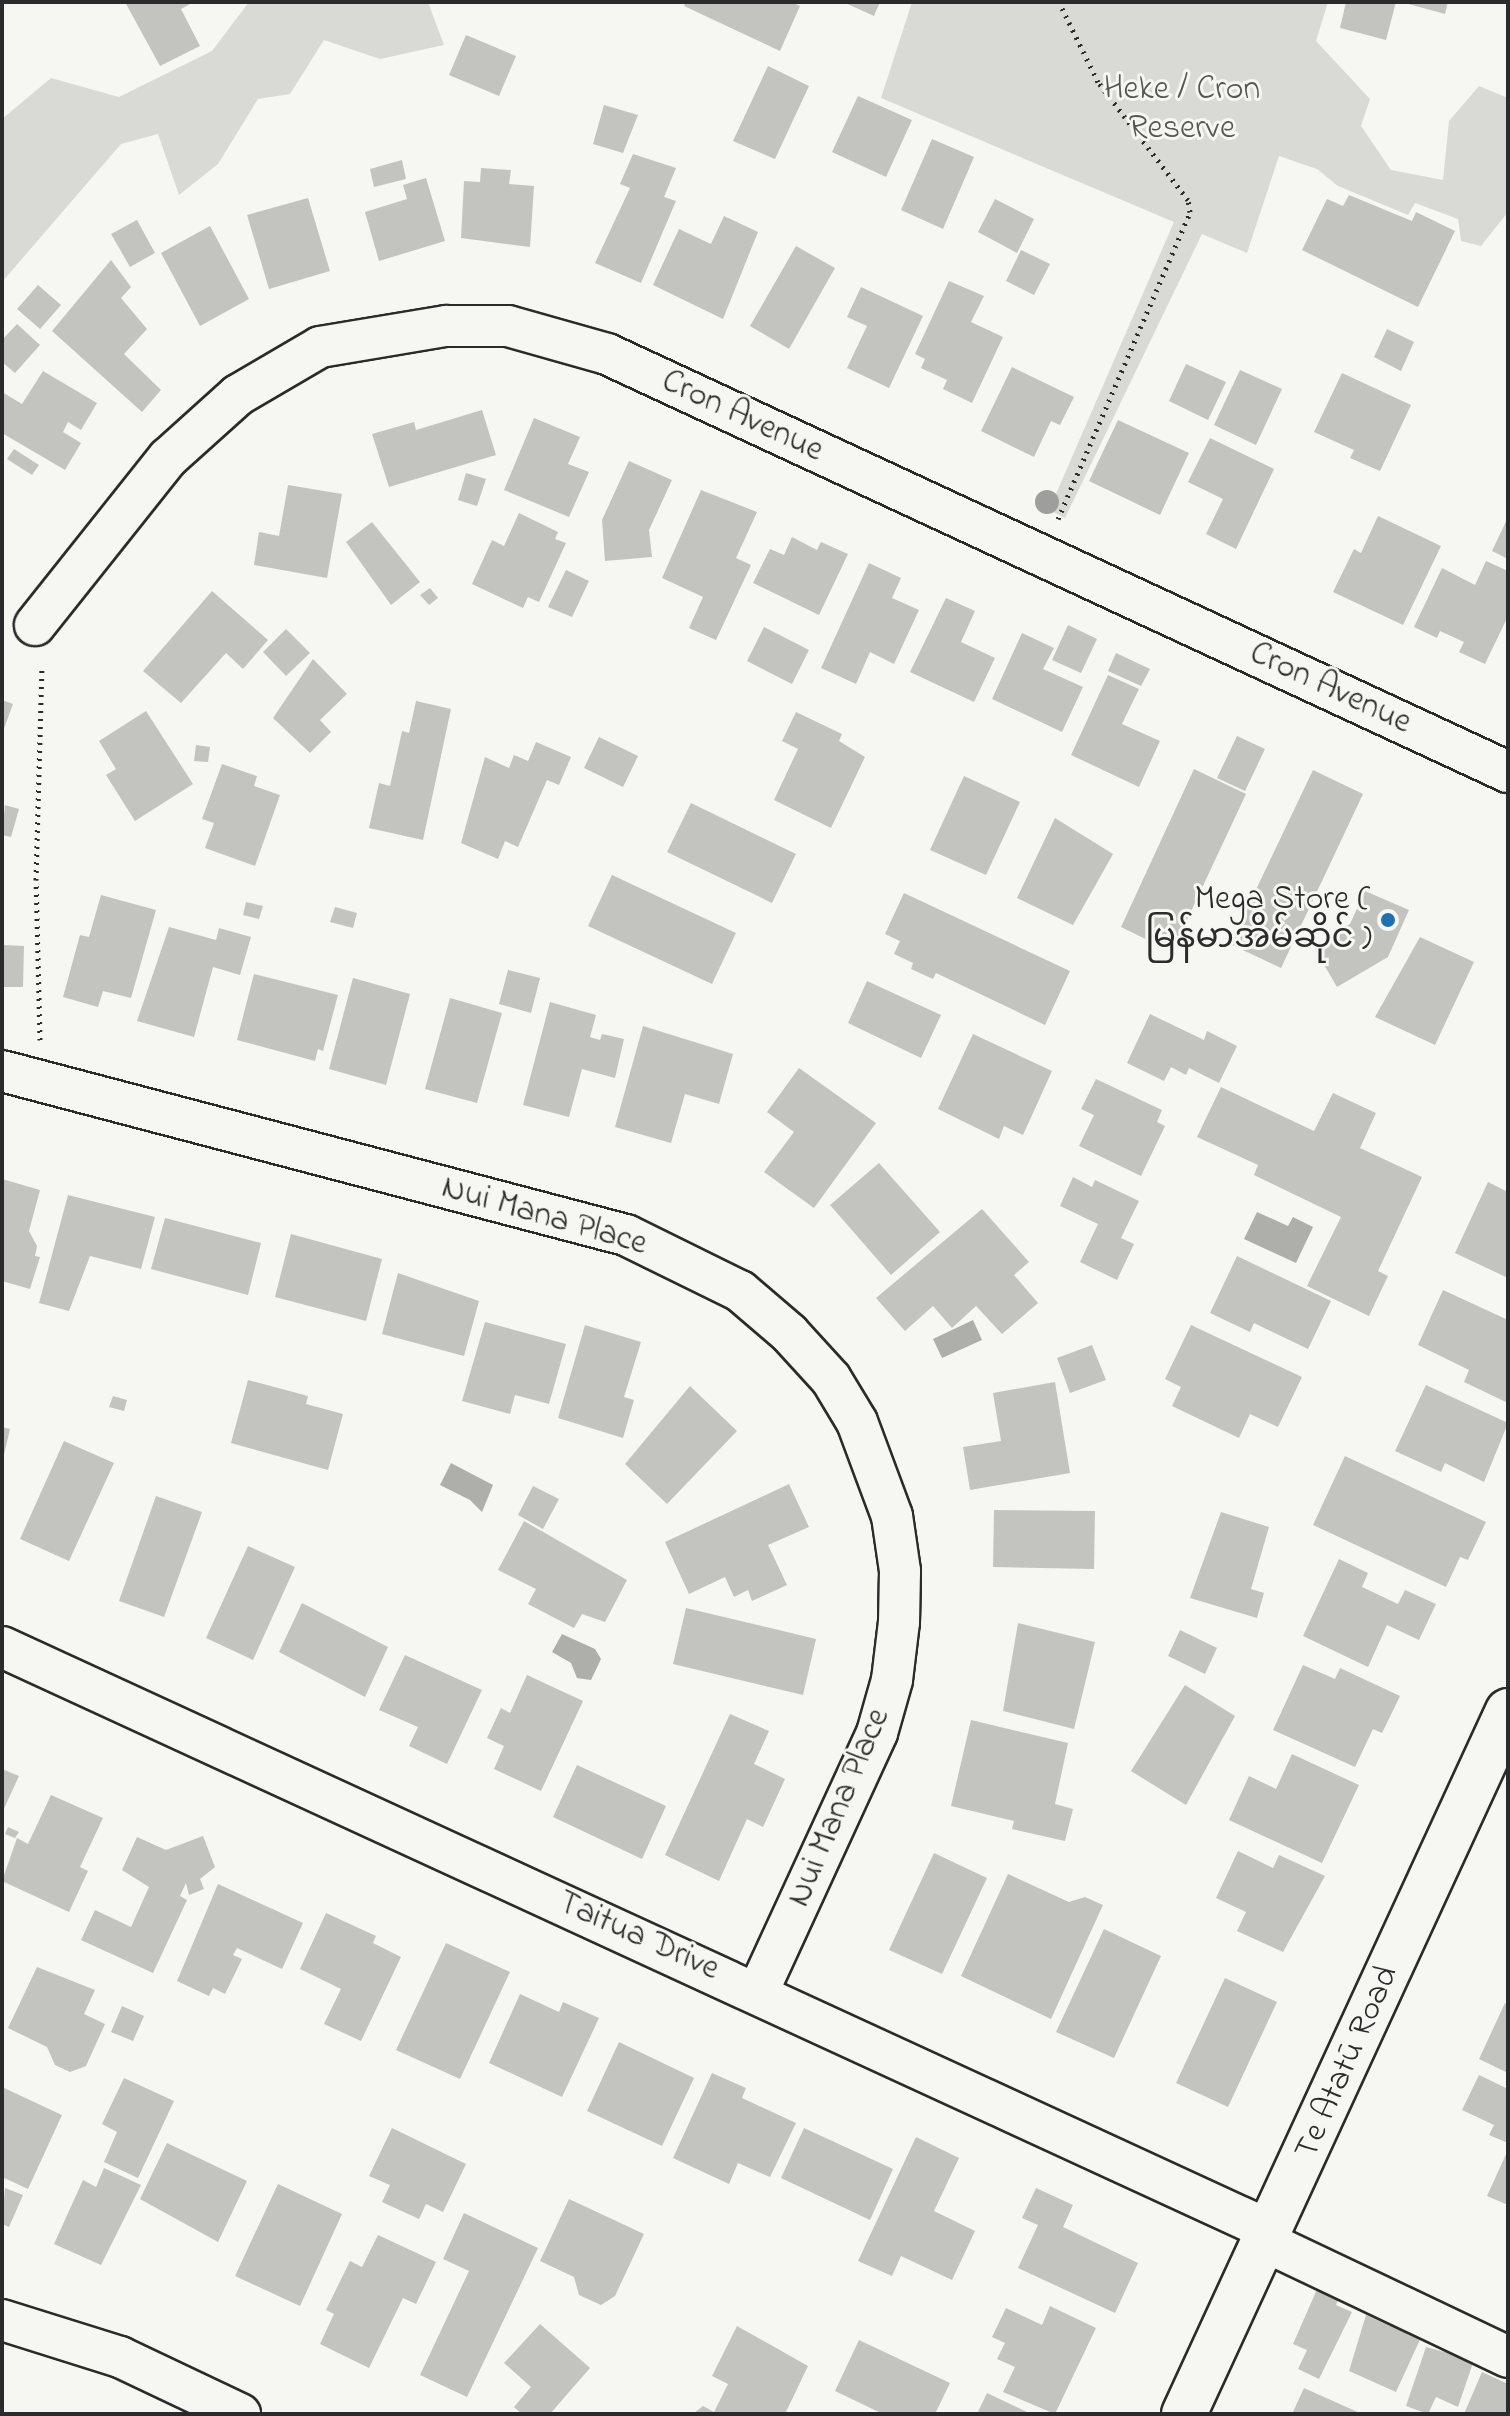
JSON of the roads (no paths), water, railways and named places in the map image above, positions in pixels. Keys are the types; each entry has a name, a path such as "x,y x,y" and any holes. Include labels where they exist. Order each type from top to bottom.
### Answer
{"main road":[{"name":"Te Atatū Road","path":"1184,2414 1508,1711"}],"street":[{"name":"Cron Avenue","path":"35,625 168,458 238,395 320,347 446,326 508,326 607,354 1508,772"},
{"name":"Nui Mana Place","path":"2,1071 626,1235 740,1291 789,1333 831,1379 857,1422 892,1516 900,1571 896,1651 877,1733 852,1795 758,1992"},
{"name":"Taitua Drive","path":"2,1647 758,1992 1268,2236 1508,2357"},
{"path":"2,2320 120,2357 240,2414"}],"place":[{"name":"Mega Store ( မြန်မာအိမ်ဆိုင် )","path":"1388,920"}],"park label":[{"name":"Heke / Cron Reserve","path":"1182,110"}]}
